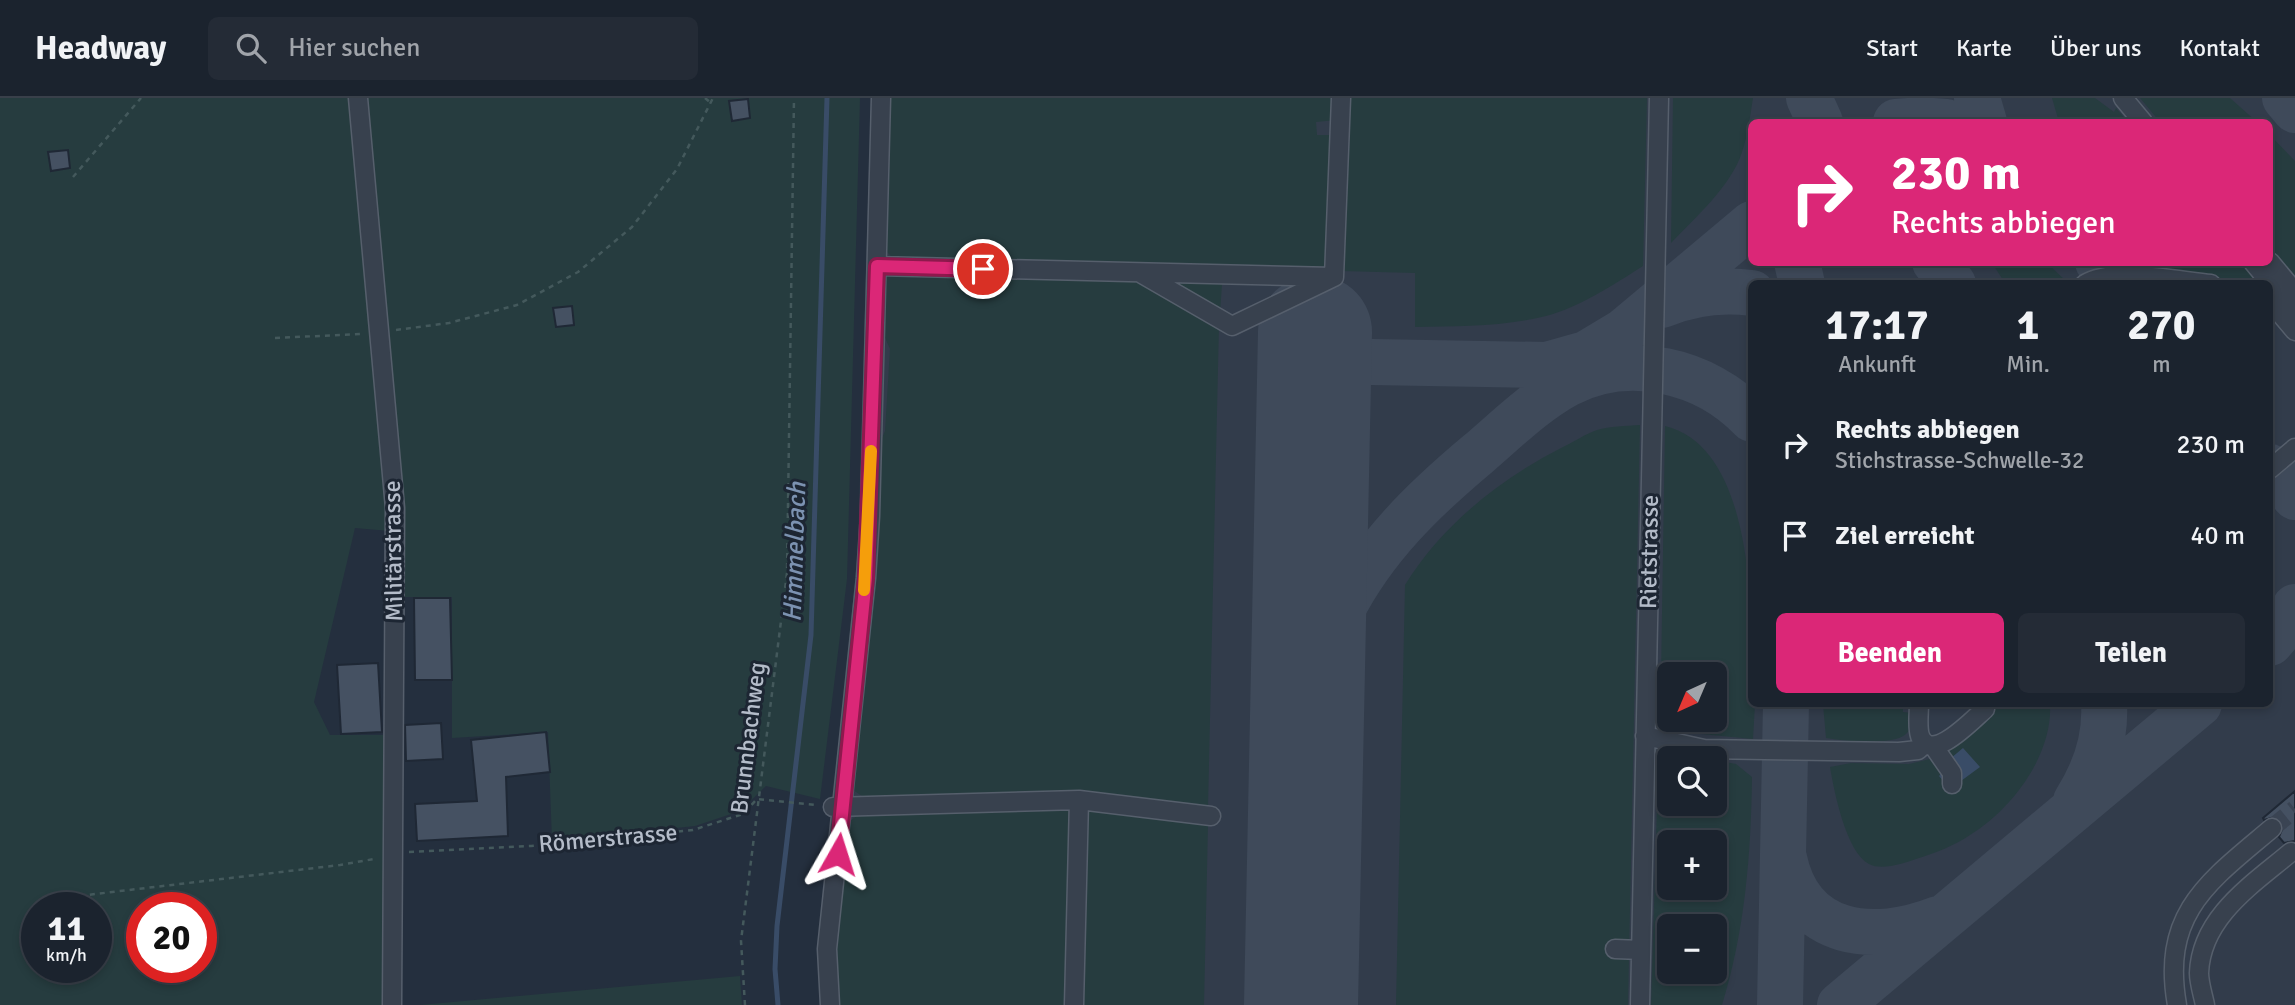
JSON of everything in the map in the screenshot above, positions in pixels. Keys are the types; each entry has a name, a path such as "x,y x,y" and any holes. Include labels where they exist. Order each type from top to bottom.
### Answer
{"street":[{"name":"Militärstrasse","path":"358,98 395,508 392,1005"},
{"path":"830,1005 827,949 838,808 867,553 881,98"},
{"path":"1334,277 1341,98"},
{"name":"Rietstrasse","path":"1640,1005 1659,98"},
{"path":"2123,98 2140,119"},
{"path":"877,266 1334,277"},
{"path":"2256,266 2268,280"},
{"path":"2273,266 2295,292"},
{"path":"1142,274 1232,326 1334,277"},
{"path":"2095,280 2107,275 2164,280"},
{"path":"2273,286 2295,313"},
{"path":"2273,305 2295,331"},
{"path":"2273,466 2295,448"},
{"path":"1919,707 1919,732 1952,773 1952,785"},
{"path":"1645,736 1704,748 1899,752 1944,744 1983,707"},
{"path":"838,808 1079,800 1210,816"},
{"path":"1074,1005 1079,800"},
{"path":"2177,1005 2173,982 2175,951 2182,922 2195,899 2216,875 2272,828"},
{"path":"2204,1005 2199,974 2204,943 2217,921 2236,898 2291,852"},
{"path":"1615,949 1641,950"}],"path":[{"path":"73,177 141,98"},
{"path":"705,98 711,103"},
{"path":"275,338 380,333 449,323 517,305 578,272 632,227 677,169 713,98"},
{"name":"Brunnbachweg","path":"746,1005 741,941 787,573 794,98"},
{"path":"757,799 811,805"},
{"name":"Römerstrasse","path":"112,892 340,865 395,854 531,846 693,830 743,814 757,799"}],"shaded area":[{"path":"871,98 2295,98 2295,1005 821,1005 819,931 858,548"}],"green space":[{"path":"0,98 860,98 847,579 820,799 766,786 740,811 695,826 552,841 548,732 452,738 452,597 403,597 401,532 355,528 314,702 330,735 386,735 384,1005 0,1005"},
{"path":"887,98 1336,98 1336,120 1316,122 1317,135 1334,135 1330,272 898,263 883,248"},
{"path":"1345,98 1647,98 1643,266 1584,301 1546,316 1497,324 1415,327 1415,273 1341,271"},
{"path":"1673,98 1753,98 1746,139 1730,177 1671,243"},
{"path":"2052,98 2095,98 2114,112 2116,108 2125,119 2058,119"},
{"path":"2140,98 2230,98 2254,119 2158,119"},
{"path":"2273,138 2295,161 2295,282 2273,256"},
{"path":"1994,266 2050,266 2065,280 2003,280"},
{"path":"2146,266 2246,266 2255,277 2252,280 2241,280 2150,271"},
{"path":"893,271 1144,280 1219,324 1208,807 1063,791 865,798 853,790 876,544 878,447 885,431 890,349 882,331 882,276"},
{"path":"1156,276 1216,278 1222,284 1220,314"},
{"path":"1640,425 1628,1005 1396,1005 1405,585 1436,543 1455,523 1474,505 1517,474 1593,432"},
{"path":"1665,426 1696,441 1718,469 1734,504 1744,546 1748,580 1748,707 1755,707 1753,739 1698,732 1727,732 1727,662 1661,662"},
{"path":"1823,707 1903,707 1903,712 1912,713 1908,732 1900,738 1868,742 1826,738"},
{"path":"1996,707 2050,707 2045,742 2037,761 2015,796 2001,811 1964,839 1937,852 1886,867 1869,864 1854,847 1842,820 1830,767 1851,763 1909,764 1930,759 1938,762 1947,777 1943,781 1951,791 1961,783 1946,749"},
{"path":"1727,762 1736,764 1752,777 1750,835 1741,921 1730,977 1722,1005 1651,1005 1657,805 1657,816 1727,816"},
{"path":"1084,808 1208,825 1204,1005 1081,1005"},
{"path":"1072,809 1071,1005 839,1005 835,948 850,821 859,814"},
{"path":"740,976 742,1005 420,1005"}],"water":[{"path":"1963,748 1980,767 1950,789 1939,776 1942,773 1938,769"}],"building":[{"path":"748,99 750,118 732,121 729,101"},
{"path":"68,150 70,168 51,171 48,152"},
{"path":"572,306 574,325 556,327 553,308"},
{"path":"414,598 450,598 452,680 415,680"},
{"path":"378,663 382,732 341,734 337,665"},
{"path":"441,723 443,759 406,761 405,725"},
{"path":"546,732 550,772 506,777 508,836 417,841 415,804 477,801 471,740"},
{"path":"2295,791 2295,841 2284,843 2279,837 2283,827 2280,820 2275,817 2263,818"}],"waterway":[{"name":"Himmelbach","path":"778,1005 775,969 777,926 811,635 827,98"}],"taxiway":[{"path":"1809,98 1819,119"},
{"path":"1977,98 1983,119"},
{"path":"2285,98 2295,110"},
{"path":"1617,337 1748,227"},
{"path":"1798,266 1801,280"},
{"path":"1938,266 1950,280"},
{"path":"2101,266 2113,280"},
{"path":"1662,305 1706,293 1748,293"},
{"path":"1315,361 1547,365 1586,354 1626,330"},
{"path":"1306,760 1309,720 1319,666 1332,631 1354,588 1385,545 1420,506 1532,407 1567,384 1591,374 1640,368 1665,371 1712,388 1748,415"},
{"path":"2273,471 2295,497"},
{"path":"2273,640 2295,607"},
{"path":"1780,1005 1786,707"},
{"path":"2076,801 2098,754 2104,707"},
{"path":"1840,1005 2195,707"},
{"path":"1784,858 1793,885 1806,905 1823,919 1843,928 1865,932 1889,931 1938,919"}],"runway":[{"path":"1301,1005 1315,332"}],"tunnel":[{"path":"2272,828 2295,809"}],"slow traffic":[{"path":"864,590 870,516 871,451"}],"route":[{"path":"838,854 866,578 877,266 983,269"}]}
